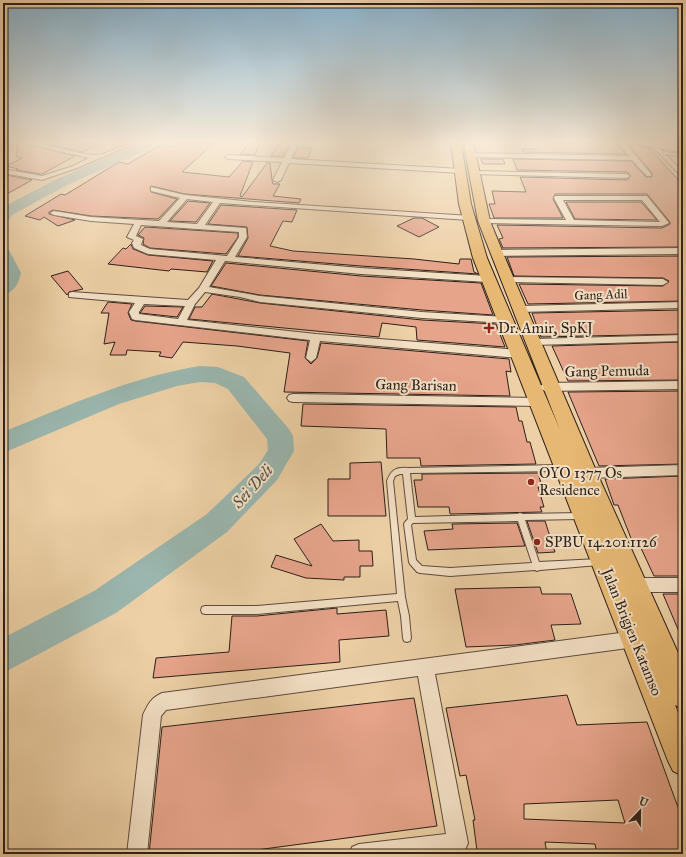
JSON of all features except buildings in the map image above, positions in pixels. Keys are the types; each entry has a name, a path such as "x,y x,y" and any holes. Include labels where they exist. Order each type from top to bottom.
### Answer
{"main road":[{"name":"Jalan Brigjen Katamso","path":"472,183 476,219 488,279 513,315 527,348 564,468 584,516 615,560 637,585 683,695"},
{"name":"Jalan Brigjen Katamso","path":"476,219 496,253 508,280 513,315"},
{"name":"Jalan Brigjen Katamso","path":"540,392 587,472 615,560 635,639 683,761"}],"street":[{"path":"154,190 172,195 218,200 476,219 571,222 665,223 644,198 558,198 571,222"},
{"path":"161,224 185,197"},
{"path":"199,227 218,200"},
{"path":"54,213 91,219 242,230 243,237 191,303 181,322"},
{"path":"139,222 131,236 140,239 136,243 140,249 384,273 488,279"},
{"path":"496,253 683,251"},
{"path":"508,280 663,282"},
{"name":"Gang Adil","path":"203,289 240,294 260,299 422,316 513,315 683,305"},
{"path":"72,295 140,301 191,303"},
{"path":"140,301 134,312 135,317 316,337 527,348 683,338"},
{"path":"311,358 316,337"},
{"name":"Gang Pemuda","path":"540,392 683,385"},
{"name":"Gang Barisan","path":"293,398 540,392"},
{"path":"587,472 683,470"},
{"path":"637,585 683,585"},
{"path":"137,854 152,715 156,707 162,702 635,639"},
{"path":"360,854 458,843 425,667"}],"lane":[{"path":"407,638 405,616 400,597 390,481 395,472 406,470 564,468"},
{"path":"406,470 412,520"},
{"path":"520,516 537,566"},
{"path":"584,516 520,516 412,520 407,524 413,562 420,569 450,572 615,560"},
{"path":"205,610 257,610 400,597"}],"waterway":[{"name":"Sei Deli","path":"3,216 6,212 60,183"},
{"name":"Sei Deli","path":"3,254 12,273 8,284 3,289"},
{"name":"Sei Deli","path":"3,443 111,398 176,378 200,374 218,375 236,383 280,436 281,451 268,472 217,523 105,602 3,656"}],"place":[{"name":"Dr. Amir, SpKJ","path":"489,328"},
{"name":"OYO 1377 Os Residence","path":"531,482"},
{"name":"SPBU 14.201.1126","path":"537,542"}]}
